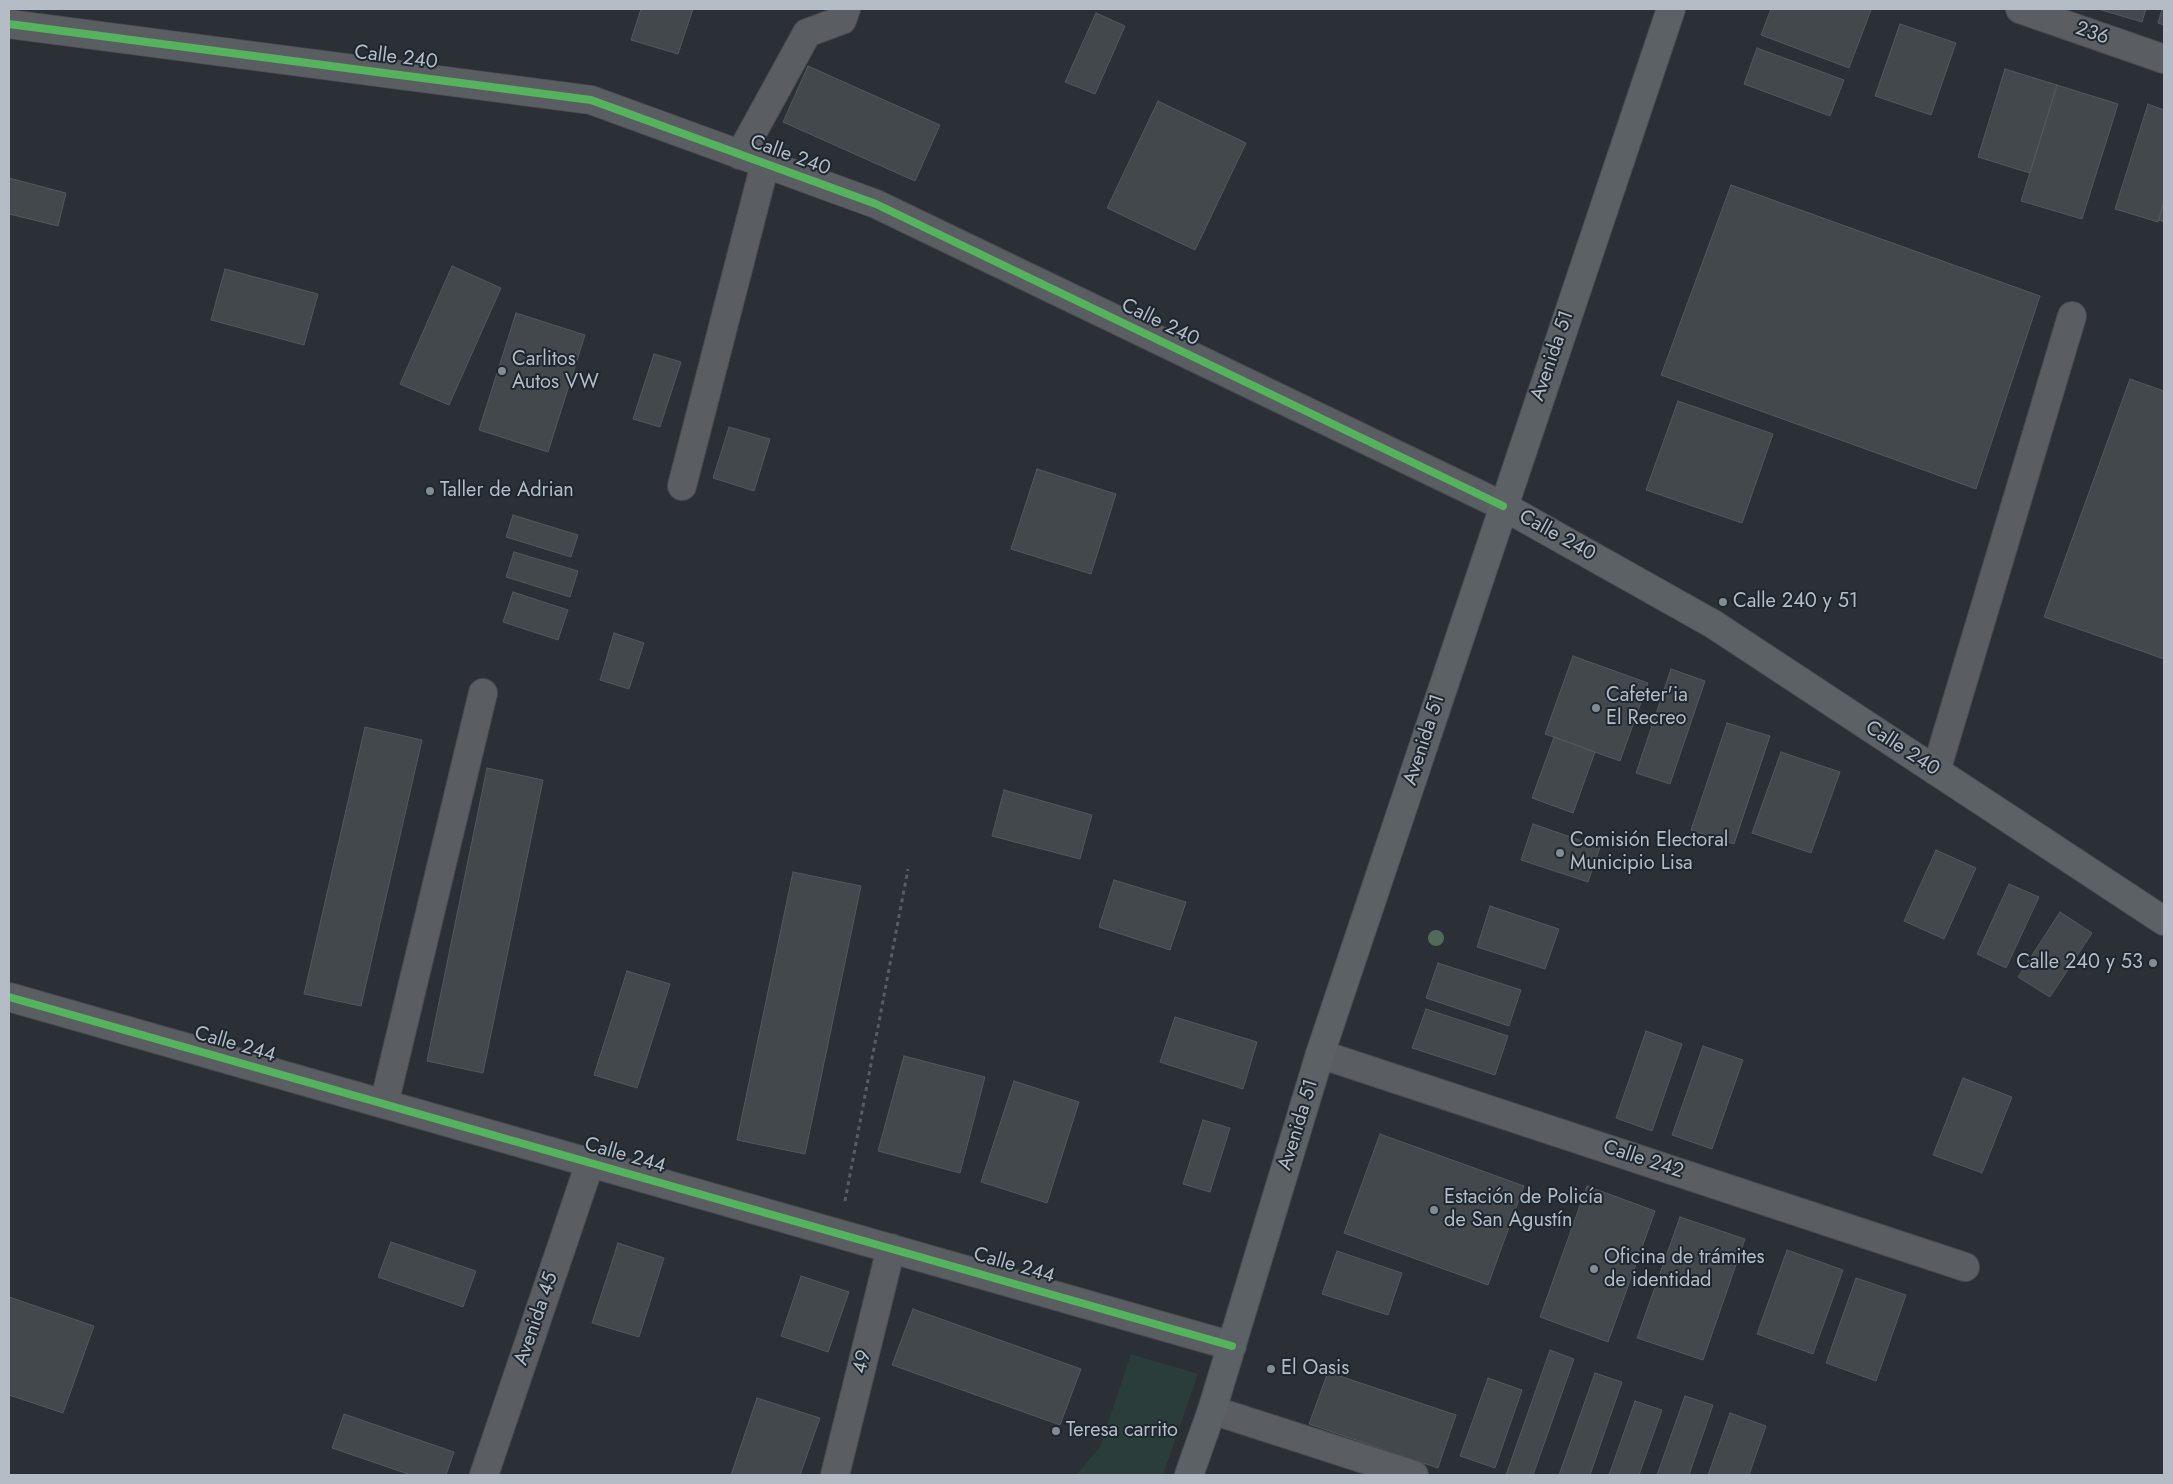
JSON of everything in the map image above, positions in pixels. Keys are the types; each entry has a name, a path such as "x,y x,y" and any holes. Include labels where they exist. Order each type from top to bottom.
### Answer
{"main road":[{"name":"Avenida 51","path":"1189,1475 1232,1346 1320,1054 1671,9"},
{"name":"Calle 240","path":"1503,506 1713,624 2164,921"}],"street":[{"path":"740,154 807,33 842,20 846,9"},
{"name":"236","path":"2020,9 2164,59"},
{"name":"Calle 240","path":"9,24 591,100 876,204 1503,506"},
{"path":"682,486 765,164"},
{"path":"1936,771 2072,316"},
{"path":"384,1104 483,693"},
{"name":"Calle 244","path":"9,997 1232,1346"},
{"name":"Calle 242","path":"1320,1054 1965,1267"},
{"name":"Avenida 45","path":"484,1475 590,1163"},
{"name":"49","path":"835,1475 891,1248"},
{"path":"1212,1410 1414,1475"}],"path":[{"path":"839,1233 908,869"}],"green space":[{"path":"1131,1354 1198,1374 1163,1475 1076,1475 1100,1447"}],"building":[{"path":"641,9 693,9 678,54 631,40"},
{"path":"1771,9 1871,10 1849,68 1761,35"},
{"path":"2098,9 2146,9 2142,22"},
{"path":"2162,9 2164,9 2164,25 2158,23"},
{"path":"1096,13 1125,26 1095,94 1065,82"},
{"path":"1900,24 1956,43 1931,115 1875,96"},
{"path":"1757,48 1844,80 1830,116 1744,84"},
{"path":"808,66 940,125 915,181 783,122"},
{"path":"2005,69 2057,85 2030,173 1978,157"},
{"path":"2057,85 2118,104 2082,219 2021,201"},
{"path":"1158,101 1246,143 1195,250 1107,208"},
{"path":"2148,104 2164,110 2164,202 2158,222 2115,209"},
{"path":"9,178 66,193 58,226 9,214"},
{"path":"1731,185 2040,296 1976,489 1661,375"},
{"path":"2164,202 2164,222 2159,220"},
{"path":"452,266 501,288 449,405 400,384"},
{"path":"225,269 318,294 304,345 211,320"},
{"path":"516,313 585,335 548,452 479,430"},
{"path":"654,354 681,362 660,427 633,419"},
{"path":"2130,379 2164,391 2164,659 2044,617"},
{"path":"1678,401 1773,434 1742,523 1646,490"},
{"path":"729,427 770,439 754,491 713,478"},
{"path":"1037,469 1116,494 1091,574 1011,549"},
{"path":"513,515 578,535 571,557 506,537"},
{"path":"514,552 578,571 570,597 506,577"},
{"path":"513,592 568,610 558,640 503,622"},
{"path":"614,633 644,643 629,689 600,680"},
{"name":"Cafeter'ia El Recreo","path":"1573,656 1648,683 1620,761 1545,734"},
{"path":"1671,669 1705,681 1670,784 1636,773"},
{"path":"1727,723 1770,736 1734,844 1691,830"},
{"path":"365,727 422,740 361,1006 304,994"},
{"path":"1554,737 1595,752 1573,813 1532,798"},
{"path":"1781,752 1840,772 1811,853 1752,833"},
{"path":"487,768 543,780 483,1073 427,1061"},
{"path":"1004,790 1092,815 1080,859 992,836"},
{"name":"Comisión Electoral Municipio Lisa","path":"1533,824 1600,847 1588,882 1521,860"},
{"path":"1936,850 1976,868 1944,939 1904,921"},
{"path":"793,872 861,886 805,1154 737,1140"},
{"path":"1114,880 1186,902 1170,950 1099,927"},
{"path":"2009,884 2039,897 2006,968 1977,954"},
{"path":"1490,906 1559,929 1545,969 1477,947"},
{"path":"2060,912 2092,933 2050,997 2018,977"},
{"path":"1438,963 1521,990 1509,1026 1426,998"},
{"path":"627,971 670,984 637,1088 594,1075"},
{"path":"1426,1009 1508,1036 1495,1075 1412,1048"},
{"path":"1175,1017 1257,1042 1243,1089 1160,1062"},
{"path":"1646,1031 1682,1044 1652,1131 1616,1118"},
{"path":"1703,1046 1743,1060 1712,1149 1672,1135"},
{"path":"904,1056 985,1077 960,1173 878,1151"},
{"path":"1963,1078 2012,1097 1982,1173 1933,1155"},
{"path":"1014,1081 1079,1102 1047,1203 981,1182"},
{"path":"1203,1120 1230,1128 1210,1192 1183,1184"},
{"name":"Estación de Policía de San Agustín","path":"1380,1134 1524,1186 1488,1285 1344,1233"},
{"path":"1587,1186 1655,1211 1608,1342 1540,1317"},
{"path":"1680,1217 1745,1239 1703,1360 1637,1338"},
{"path":"391,1242 476,1271 463,1307 378,1277"},
{"path":"618,1243 664,1258 639,1337 592,1323"},
{"path":"1787,1250 1843,1270 1813,1354 1757,1334"},
{"path":"1337,1251 1402,1273 1388,1315 1322,1294"},
{"path":"801,1276 849,1292 828,1352 781,1336"},
{"path":"1856,1278 1906,1295 1876,1381 1826,1363"},
{"path":"9,1297 94,1326 63,1413 9,1395"},
{"path":"913,1309 1081,1369 1060,1425 892,1365"},
{"path":"1550,1350 1574,1359 1533,1475 1506,1475"},
{"path":"1328,1372 1456,1415 1438,1468 1309,1424"},
{"path":"1595,1373 1622,1382 1590,1475 1559,1475"},
{"path":"1488,1378 1522,1390 1495,1468 1460,1456"},
{"path":"1685,1396 1713,1405 1689,1475 1657,1475"},
{"path":"757,1398 820,1418 800,1475 731,1475"},
{"path":"1635,1401 1662,1410 1639,1475 1609,1475"},
{"path":"1730,1413 1766,1426 1749,1475 1708,1475"},
{"path":"344,1414 454,1452 446,1475 411,1475 332,1448"}],"cycle path":[{"path":"9,24 591,100 876,204 1503,506"},
{"path":"9,997 1232,1346"}],"place":[{"name":"Carlitos Autos VW","path":"502,371"},
{"name":"Taller de Adrian","path":"430,491"},
{"name":"Calle 240 y 51","path":"1723,602"},
{"name":"Cafeter'ia El Recreo","path":"1596,708"},
{"name":"Comisión Electoral Municipio Lisa","path":"1560,853"},
{"name":"Calle 240 y 53","path":"2153,963"},
{"name":"Estación de Policía de San Agustín","path":"1434,1210"},
{"name":"Oficina de trámites de identidad","path":"1594,1269"},
{"name":"El Oasis","path":"1271,1369"},
{"name":"Teresa carrito","path":"1056,1431"}]}
